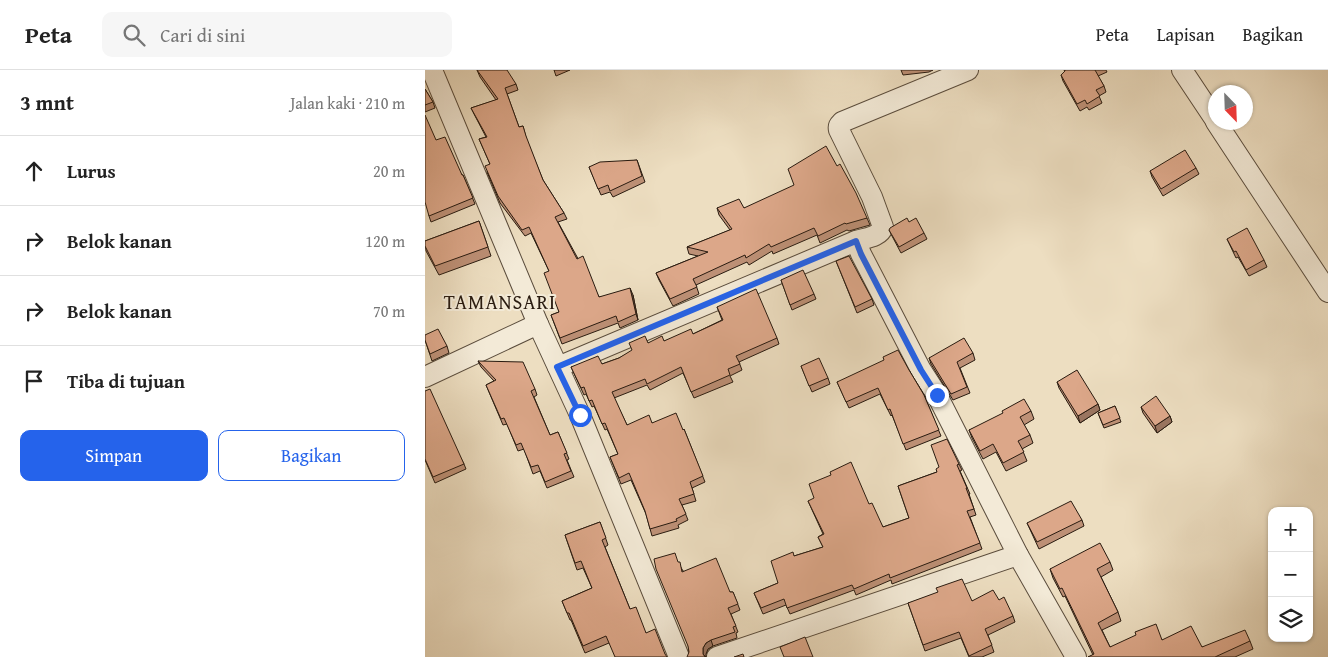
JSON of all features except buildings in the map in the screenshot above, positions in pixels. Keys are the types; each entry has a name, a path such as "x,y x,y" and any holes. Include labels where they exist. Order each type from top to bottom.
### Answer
{"street":[{"path":"432,70 538,324 580,415 679,657"},
{"path":"557,367 856,241 877,235 883,227 872,197 838,128 840,124 968,70"},
{"path":"1182,70 1208,110"},
{"path":"1221,130 1328,292"},
{"path":"856,241 861,254 921,370 937,395 1018,555 1076,657"},
{"path":"425,377 538,324"},
{"path":"717,657 1018,555"}],"district":[{"name":"TAMANSARI","path":"500,301"}],"route":[{"path":"580,415 557,367 856,241 921,370 937,395"}]}
